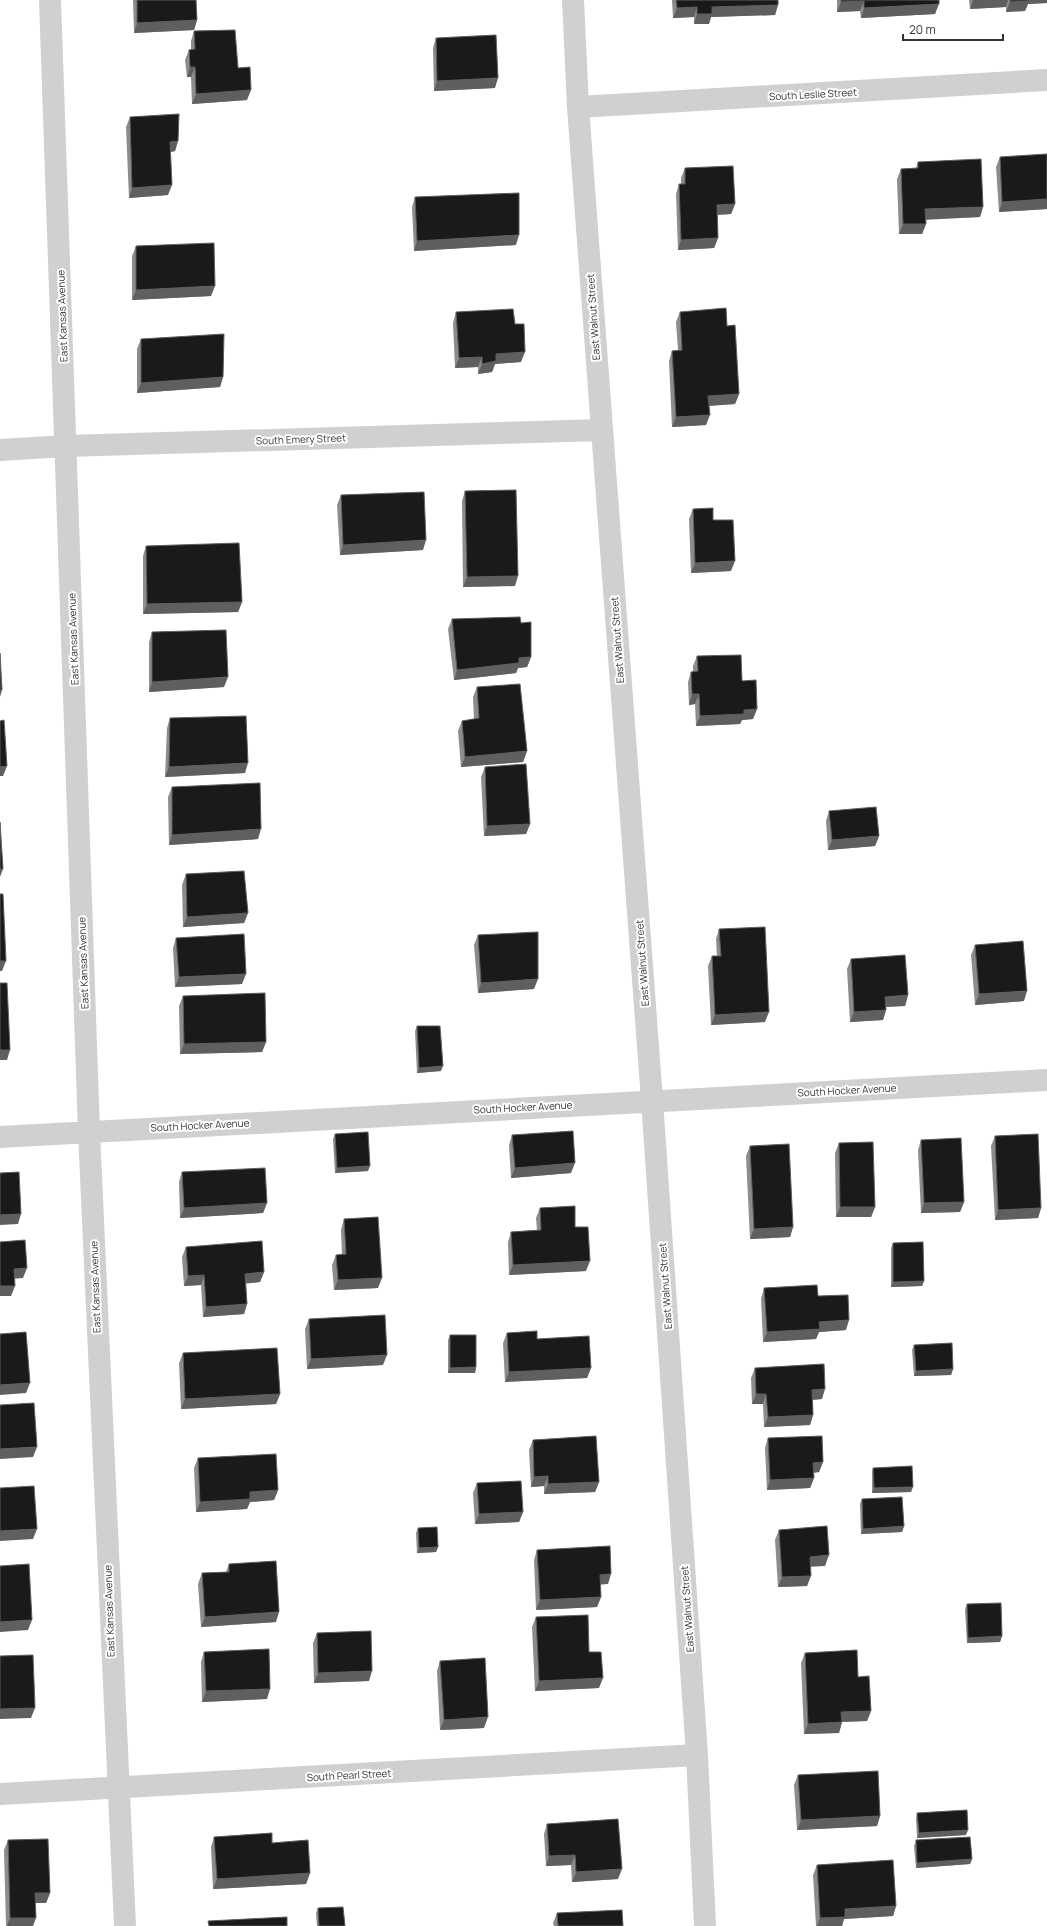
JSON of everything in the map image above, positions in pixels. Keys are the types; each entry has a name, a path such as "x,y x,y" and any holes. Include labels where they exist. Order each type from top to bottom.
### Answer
{"street":[{"name":"East Kansas Avenue","path":"50,0 89,1132 117,1788 125,1926"},
{"name":"East Walnut Street","path":"573,0 578,107 652,1100 697,1755 705,1926"},
{"name":"South Leslie Street","path":"578,107 1047,80"},
{"name":"South Emery Street","path":"0,450 66,446 602,430"},
{"name":"South Hocker Avenue","path":"0,1136 1047,1080"},
{"name":"South Pearl Street","path":"0,1794 697,1755"}],"building":[{"path":"137,0 196,0 197,20 137,23"},
{"path":"676,0 778,0 778,5 712,7 712,14 697,14 697,7 677,8"},
{"path":"841,0 939,0 939,4 864,8 864,1 841,2"},
{"path":"1010,0 1029,0 1029,1 1010,2"},
{"path":"235,30 238,68 250,67 251,90 196,94 195,67 190,67 189,50 195,49 194,31"},
{"path":"496,35 498,78 437,81 436,38"},
{"path":"179,114 178,141 170,142 172,185 132,188 130,117"},
{"path":"1047,154 1047,199 1002,202 1000,157"},
{"path":"981,159 983,207 925,209 926,224 903,224 901,169 918,168 918,162"},
{"path":"733,166 735,204 717,205 718,238 681,240 679,184 685,184 685,168"},
{"path":"519,193 519,235 417,241 415,197"},
{"path":"214,243 215,286 136,290 136,246"},
{"path":"726,308 727,326 735,325 739,394 708,396 710,415 676,417 672,351 682,350 680,312"},
{"path":"513,309 515,324 524,324 525,352 496,354 496,361 482,364 482,357 459,358 456,312"},
{"path":"224,334 223,377 141,383 141,339"},
{"path":"516,490 518,576 467,577 465,491"},
{"path":"424,492 426,540 343,545 341,495"},
{"path":"713,508 713,520 733,520 735,561 695,563 693,509"},
{"path":"239,543 242,602 147,604 146,546"},
{"path":"520,617 521,623 531,622 531,657 519,658 519,663 457,670 452,619"},
{"path":"226,630 228,677 152,682 152,632"},
{"path":"0,653 2,690 0,690"},
{"path":"741,655 742,681 756,680 757,709 744,710 744,714 700,716 699,694 692,694 691,672 698,671 697,656"},
{"path":"520,684 527,751 465,757 462,721 479,718 477,687"},
{"path":"246,716 248,763 169,767 170,718"},
{"path":"4,720 7,766 0,767 0,721"},
{"path":"526,764 530,824 487,826 485,767"},
{"path":"260,783 261,829 172,835 172,787"},
{"path":"876,807 879,836 832,840 829,811"},
{"path":"0,822 3,869 0,869"},
{"path":"244,871 248,913 187,917 186,874"},
{"path":"0,894 3,894 6,961 0,961"},
{"path":"765,927 769,1012 715,1015 712,956 721,956 719,929"},
{"path":"538,932 538,979 481,983 478,935"},
{"path":"244,934 246,974 179,977 176,938"},
{"path":"1023,941 1027,991 979,994 975,945"},
{"path":"905,955 908,995 885,997 886,1010 854,1012 851,959"},
{"path":"0,983 7,983 10,1050 0,1050"},
{"path":"265,993 266,1042 184,1044 183,996"},
{"path":"417,1026 440,1026 443,1066 419,1068"},
{"path":"573,1131 575,1163 515,1168 512,1135"},
{"path":"368,1132 370,1166 337,1168 335,1134"},
{"path":"1038,1134 1041,1208 998,1210 995,1136"},
{"path":"961,1138 964,1202 924,1203 921,1140"},
{"path":"873,1142 875,1207 840,1207 839,1143"},
{"path":"789,1144 793,1227 754,1229 750,1146"},
{"path":"265,1168 267,1203 184,1208 182,1172"},
{"path":"19,1172 21,1214 0,1215 0,1173"},
{"path":"575,1206 575,1227 588,1227 590,1261 513,1265 511,1232 541,1230 540,1208"},
{"path":"378,1217 382,1278 338,1280 336,1255 346,1254 344,1219"},
{"path":"25,1240 27,1268 14,1269 15,1286 0,1286 0,1242"},
{"path":"262,1241 264,1272 245,1274 247,1304 206,1307 204,1275 188,1276 186,1247"},
{"path":"923,1242 924,1281 893,1282 893,1243"},
{"path":"817,1285 818,1296 848,1295 849,1320 819,1322 820,1329 767,1332 764,1288"},
{"path":"385,1315 387,1355 311,1359 309,1319"},
{"path":"537,1331 537,1339 589,1336 591,1368 509,1372 507,1333"},
{"path":"26,1332 30,1383 0,1385 0,1334"},
{"path":"450,1335 476,1335 476,1367 450,1368"},
{"path":"952,1343 953,1369 916,1371 914,1345"},
{"path":"277,1348 280,1394 185,1399 183,1353"},
{"path":"824,1364 825,1389 812,1390 813,1415 768,1417 766,1394 756,1394 755,1368"},
{"path":"34,1403 37,1447 0,1449 0,1405"},
{"path":"596,1436 599,1482 548,1484 548,1476 534,1477 533,1440"},
{"path":"822,1436 823,1462 813,1463 814,1478 770,1480 768,1438"},
{"path":"276,1454 278,1490 250,1492 250,1499 200,1502 198,1458"},
{"path":"912,1466 913,1487 874,1488 873,1468"},
{"path":"521,1481 523,1512 479,1514 477,1483"},
{"path":"34,1486 37,1529 0,1531 0,1488"},
{"path":"902,1497 904,1526 863,1529 862,1499"},
{"path":"827,1526 829,1555 810,1557 811,1576 782,1577 779,1530"},
{"path":"437,1527 438,1547 419,1548 418,1528"},
{"path":"610,1546 611,1574 600,1575 601,1597 540,1600 537,1550"},
{"path":"276,1561 279,1612 205,1617 202,1573 229,1572 229,1564"},
{"path":"29,1564 32,1620 0,1622 0,1566"},
{"path":"1001,1603 1002,1636 968,1638 967,1604"},
{"path":"588,1615 589,1652 601,1652 603,1678 539,1681 536,1617"},
{"path":"371,1631 372,1671 318,1673 317,1633"},
{"path":"269,1649 270,1689 206,1691 204,1652"},
{"path":"857,1650 858,1677 869,1676 871,1711 841,1712 842,1722 808,1724 805,1653"},
{"path":"33,1655 35,1708 0,1709 0,1656"},
{"path":"485,1658 488,1717 444,1720 440,1661"},
{"path":"878,1771 880,1816 801,1820 798,1775"},
{"path":"967,1810 968,1830 919,1833 917,1813"},
{"path":"618,1819 622,1869 576,1872 575,1855 549,1856 547,1824"},
{"path":"272,1833 272,1843 308,1840 310,1873 217,1879 214,1837"},
{"path":"970,1837 972,1859 917,1863 916,1840"},
{"path":"48,1839 50,1893 35,1893 36,1918 10,1918 8,1840"},
{"path":"893,1860 896,1906 845,1909 845,1917 820,1918 817,1865"},
{"path":"343,1907 345,1926 319,1926 318,1908"},
{"path":"622,1910 623,1926 558,1926 557,1913"},
{"path":"287,1917 287,1926 209,1926 208,1921"}]}
